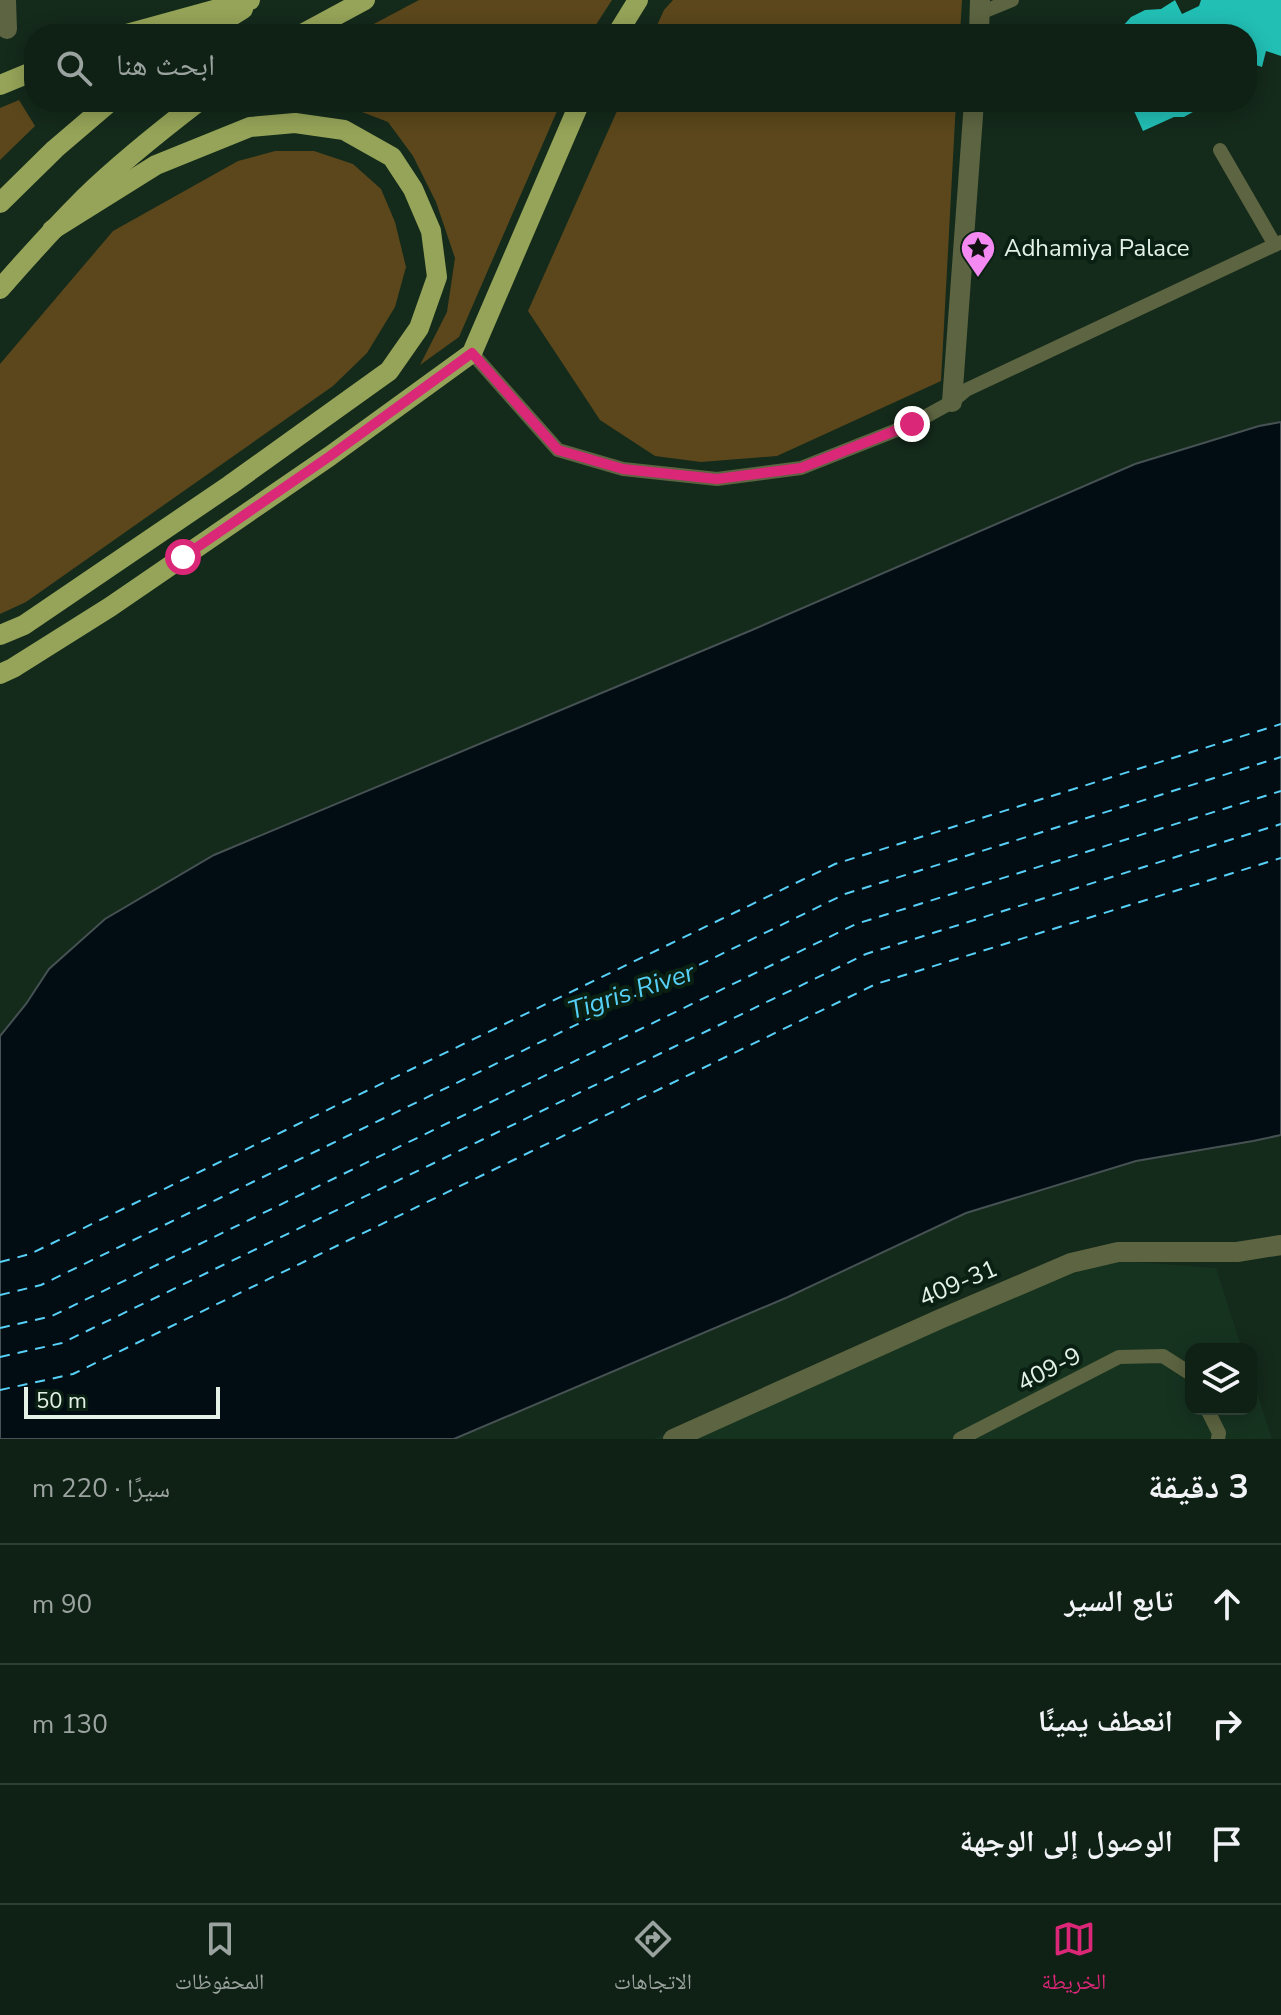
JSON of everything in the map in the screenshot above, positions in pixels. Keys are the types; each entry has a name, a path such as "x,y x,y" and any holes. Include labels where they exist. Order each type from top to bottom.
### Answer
{"main road":[{"path":"164,24 253,0"},
{"path":"218,24 253,0"},
{"path":"321,24 365,0"},
{"path":"623,24 638,0"},
{"path":"0,85 24,75"},
{"path":"0,203 98,112"},
{"path":"0,289 52,230 123,163 186,112"},
{"path":"0,674 122,598 330,456 472,353 576,112"},
{"path":"0,635 24,625 230,485 389,371 419,328 437,277 431,231 413,189 392,157 344,130 295,123 250,127 156,165 52,230"}],"street":[{"path":"6,0 7,29"},
{"path":"952,402 973,112"},
{"name":"409-31","path":"673,1439 1071,1263 1118,1252 1237,1252 1281,1245"}],"lane":[{"path":"980,16 1012,0"},
{"path":"472,353 558,450 623,469 717,479 801,468 912,424 952,402 966,390 1278,244 1220,150"},
{"name":"409-9","path":"960,1439 1119,1357 1163,1356 1185,1370"},
{"path":"1210,1415 1219,1433 1218,1439"}],"shaded area":[{"path":"419,0 612,0 596,24 374,24"},
{"path":"673,0 962,0 961,24 658,24"},
{"path":"19,100 35,126 0,160 0,108"},
{"path":"362,112 557,112 459,337 420,365 447,312 455,258 436,202 413,156 388,122"},
{"path":"617,112 955,112 941,381 777,456 701,462 655,456 600,420 528,311"},
{"path":"275,151 314,151 353,164 381,189 395,222 406,267 395,307 367,353 333,386 26,602 0,614 0,364 113,231 238,161"},
{"path":"1108,1260 1216,1268 1240,1343 1185,1343 1185,1415 1257,1415 1257,1393 1272,1439 653,1439"}],"water":[{"name":"Tigris River","path":"1281,422 1281,1135 1136,1161 966,1213 788,1297 454,1439 0,1439 0,1036 49,969 105,919 214,855 752,630 1135,464"}],"building":[{"path":"1175,0 1182,14 1199,6 1201,0 1281,0 1281,56 1266,51 1262,67 1257,65 1257,24 1125,24 1145,10 1161,9"},
{"path":"1134,112 1193,112 1184,117 1174,117 1143,131"}],"ferry route":[{"path":"0,1262 30,1254 835,864 1281,724"},
{"path":"0,1295 41,1285 845,894 1281,757"},
{"path":"0,1328 52,1316 856,924 1281,791"},
{"path":"0,1357 62,1343 866,954 1281,824"},
{"path":"0,1390 73,1374 876,984 1281,858"}],"place":[{"name":"Adhamiya Palace","path":"978,279"}],"route":[{"path":"183,557 472,353 558,450 623,469 717,479 801,468 912,424"}]}
